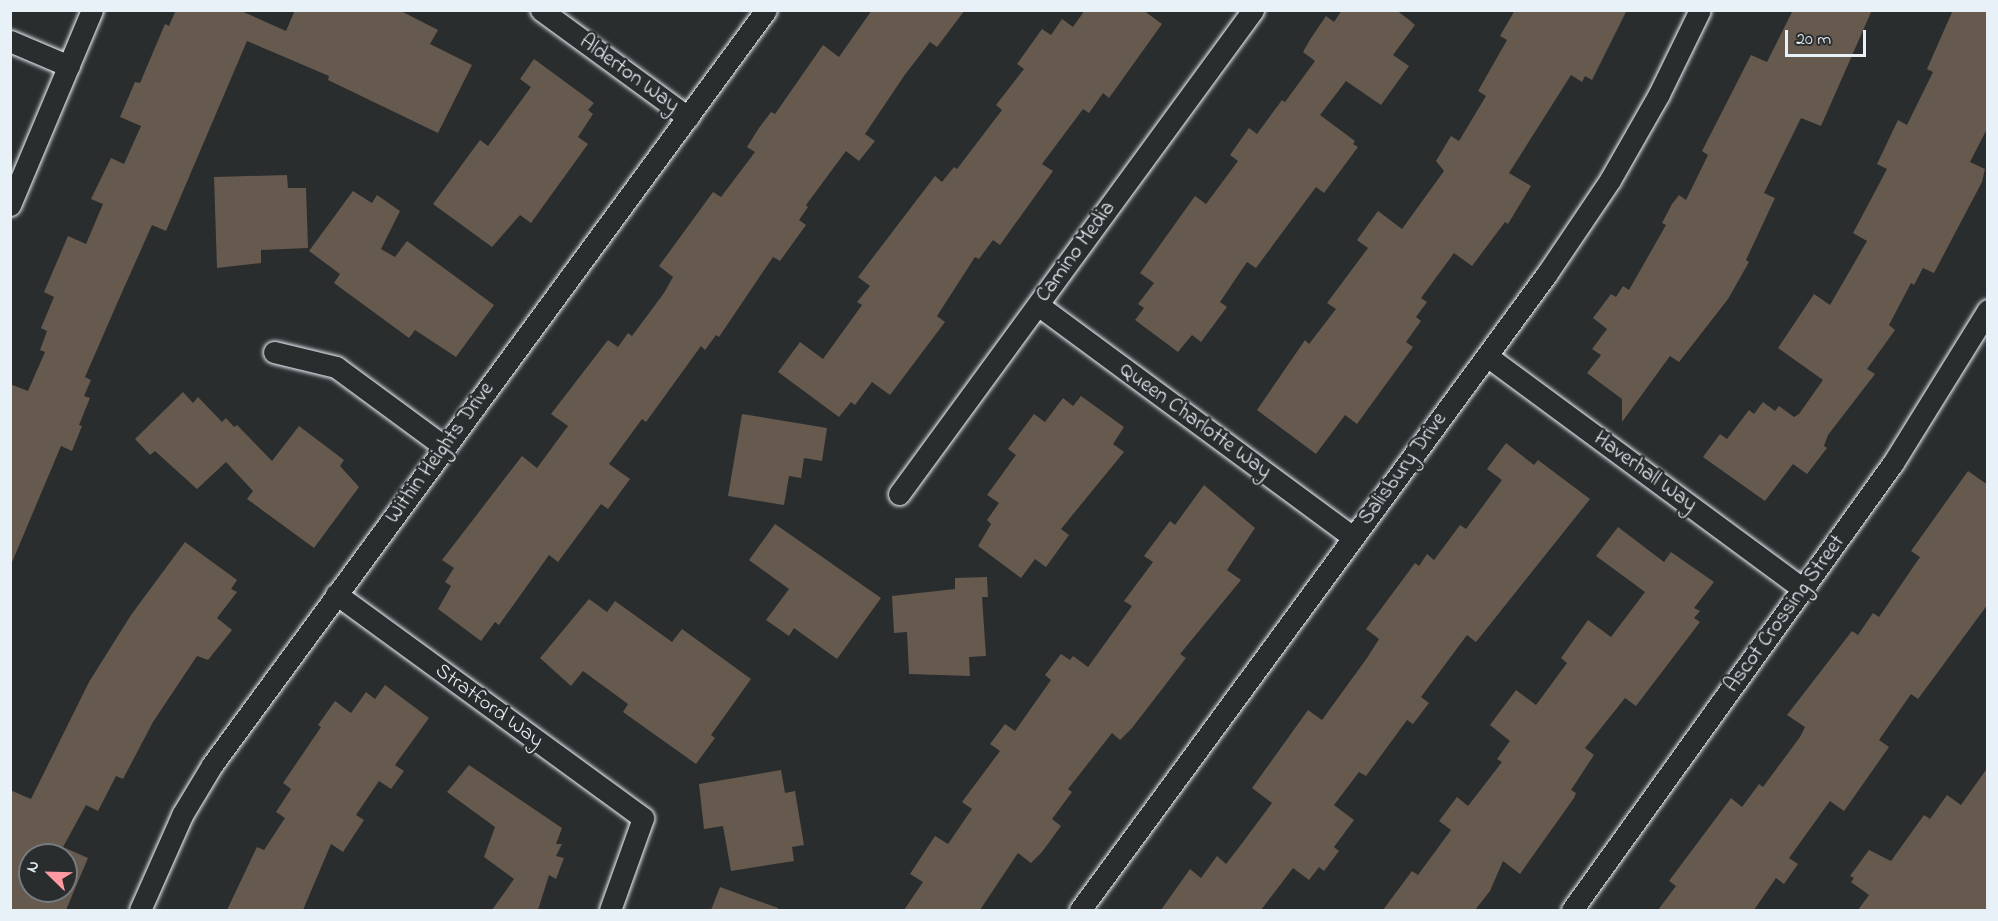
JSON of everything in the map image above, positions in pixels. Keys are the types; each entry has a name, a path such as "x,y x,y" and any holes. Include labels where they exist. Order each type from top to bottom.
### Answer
{"street":[{"path":"10,205 92,10"},
{"name":"Alderton Way","path":"541,10 688,117"},
{"name":"Within Heights Drive","path":"140,910 182,815 212,765 766,10"},
{"name":"Camino Media","path":"899,494 1253,10"},
{"name":"Salisbury Drive","path":"1080,910 1487,356 1610,180 1659,94 1700,10"},
{"path":"10,41 69,66"},
{"name":"Queen Charlotte Way","path":"1038,305 1353,537"},
{"name":"Ascot Crossing Street","path":"1572,910 1893,463 1988,310"},
{"path":"274,351 336,367 445,447"},
{"name":"Haverhall Way","path":"1487,356 1803,589"},
{"name":"Stratford Way","path":"336,594 643,819 610,910"}],"building":[{"path":"176,10 239,10 286,31 295,10 399,10 438,30 430,44 472,65 438,133 328,80 329,76 247,41 166,231 152,225 85,377 91,380 84,396 90,398 72,451 61,446 10,567 10,384 28,391 45,352 40,350 47,331 41,328 54,297 44,292 68,236 86,244 103,204 91,199 111,158 124,164 141,126 120,117 135,82 140,83 165,24 169,26"},
{"path":"872,10 965,10 937,47 930,42 904,76 865,134 875,141 859,161 846,151 806,205 808,207 799,220 806,225 780,261 773,257 719,337 716,335 705,350 701,346 646,422 642,419 609,464 630,479 608,509 601,504 558,562 549,555 499,625 495,622 481,641 438,609 451,586 445,582 454,568 442,560 522,456 537,468 568,426 551,414 608,340 618,347 628,333 632,336 664,293 673,277 659,266 713,192 721,197 755,152 747,147 759,128 771,112 775,114 823,45 839,57"},
{"path":"1085,10 1143,10 1162,24 1109,98 1103,93 1089,113 1083,109 1042,164 1053,171 1000,245 993,240 979,259 975,257 937,316 945,322 890,395 872,382 855,405 851,402 839,417 778,372 800,342 823,359 862,305 857,302 870,286 858,277 935,176 942,182 954,167 957,169 1002,110 996,105 1024,69 1017,64 1042,29 1051,35 1062,19 1073,27"},
{"path":"1342,10 1396,10 1408,19 1415,25 1393,55 1409,66 1381,105 1346,81 1320,115 1355,141 1353,144 1358,147 1324,193 1316,187 1256,268 1247,262 1220,302 1227,307 1201,342 1192,335 1178,352 1135,320 1144,308 1138,304 1154,283 1140,273 1195,196 1206,204 1238,161 1230,155 1249,128 1257,134 1282,100 1285,102 1315,61 1303,52 1311,38 1326,16 1334,22"},
{"path":"1515,10 1627,10 1592,80 1585,76 1582,82 1571,75 1509,173 1531,186 1508,224 1505,222 1472,266 1454,253 1421,298 1427,302 1416,317 1421,321 1406,342 1413,347 1357,424 1345,415 1316,454 1257,410 1305,340 1309,344 1336,309 1327,303 1368,248 1357,240 1378,211 1402,229 1444,171 1436,161 1451,136 1459,141 1486,96 1478,91 1507,40 1500,36"},
{"path":"1793,10 1872,10 1821,126 1801,118 1764,193 1775,198 1746,260 1749,262 1728,299 1679,362 1670,356 1622,422 1622,399 1587,373 1601,355 1592,349 1607,329 1593,318 1611,294 1616,297 1623,286 1629,290 1666,225 1662,223 1672,204 1679,195 1686,200 1708,155 1702,151 1751,55 1767,62"},
{"path":"1953,10 1988,10 1988,127 1970,162 1985,169 1982,182 1934,273 1923,268 1914,285 1911,283 1889,325 1895,330 1867,369 1875,374 1828,435 1824,446 1827,448 1807,474 1793,464 1765,501 1703,457 1720,434 1727,439 1749,410 1754,414 1763,402 1775,411 1779,406 1794,417 1799,414 1823,380 1778,348 1814,294 1830,305 1867,241 1853,233 1887,169 1877,164 1898,120 1907,125 1933,72 1927,69"},
{"path":"534,59 594,103 588,110 593,114 578,137 588,144 531,223 520,215 492,247 433,204 480,140 488,146 531,87 520,79"},
{"path":"287,175 288,188 306,188 308,248 261,250 261,263 217,268 214,177"},
{"path":"353,191 372,203 377,195 400,211 381,249 395,257 407,241 494,305 456,357 415,330 409,338 334,283 340,274 309,251"},
{"path":"183,392 193,403 198,397 222,422 226,418 234,427 237,425 272,461 299,426 344,460 340,466 359,487 314,548 247,499 253,491 226,462 197,489 155,451 150,455 135,439"},
{"path":"1081,396 1124,427 1113,444 1124,452 1061,529 1069,535 1046,567 1035,559 1021,578 978,546 991,524 987,520 999,503 987,495 1016,455 1008,449 1034,414 1045,422 1063,398 1073,406"},
{"path":"742,414 827,428 822,461 804,458 801,478 789,476 784,505 728,496"},
{"path":"1506,443 1534,465 1538,460 1590,499 1476,642 1467,635 1421,697 1429,703 1413,724 1407,720 1366,776 1359,772 1334,805 1354,820 1334,847 1339,851 1324,871 1319,867 1309,880 1293,868 1261,910 1161,910 1190,869 1201,878 1217,856 1226,864 1272,803 1252,788 1308,710 1322,720 1367,658 1379,639 1366,629 1415,563 1419,566 1427,554 1434,560 1460,525 1466,529 1502,480 1487,469"},
{"path":"1968,471 1988,485 1988,604 1918,699 1911,694 1879,740 1889,747 1844,811 1830,801 1789,858 1798,864 1784,884 1776,878 1754,910 1658,910 1676,886 1669,881 1731,798 1742,807 1759,784 1763,787 1800,737 1805,727 1787,715 1852,631 1858,635 1873,613 1879,617 1920,557 1911,551"},
{"path":"1204,485 1255,528 1227,570 1241,580 1180,654 1186,658 1132,728 1120,740 1112,733 1068,789 1072,792 1052,819 1061,826 1042,852 1031,863 1018,853 980,910 904,910 923,882 910,874 935,836 948,844 972,809 962,802 1000,751 990,744 1005,724 1015,731 1051,680 1045,675 1061,654 1070,660 1073,656 1088,667 1132,606 1124,601 1153,562 1144,556 1170,521 1175,525"},
{"path":"775,524 881,598 837,659 794,628 789,636 766,620 789,589 749,560"},
{"path":"1618,527 1664,562 1671,552 1714,582 1694,608 1700,611 1694,618 1700,622 1636,706 1625,698 1585,748 1594,755 1571,790 1576,793 1574,798 1520,874 1503,861 1490,891 1475,910 1383,910 1412,871 1418,875 1451,830 1439,821 1457,797 1468,806 1502,762 1497,759 1510,741 1490,725 1516,690 1536,705 1567,663 1561,658 1588,620 1611,637 1645,592 1596,556"},
{"path":"185,542 237,580 231,589 237,592 217,618 232,630 208,660 197,656 153,722 123,779 116,776 98,811 86,805 65,843 18,843 18,903 69,903 66,910 10,910 10,790 31,799 89,682 131,615"},
{"path":"987,577 988,597 982,597 986,656 969,657 970,676 909,674 907,632 894,633 892,596 955,589 955,578"},
{"path":"589,599 607,612 615,601 672,642 682,629 751,679 711,735 715,738 696,764 623,712 628,704 583,671 571,686 540,658"},
{"path":"385,685 429,718 395,765 404,771 391,789 379,781 356,815 364,820 343,852 331,844 303,910 227,910 257,847 264,850 285,818 276,812 291,789 283,783 321,727 318,725 335,701 351,713 366,692 375,699"},
{"path":"469,765 562,828 556,844 562,844 556,856 564,858 556,879 549,875 538,910 492,910 514,879 484,857 495,827 447,792"},
{"path":"1988,767 1988,910 1858,910 1869,895 1851,882 1854,878 1850,876 1869,850 1891,861 1924,815 1930,819 1947,795 1961,805"},
{"path":"781,770 785,793 795,791 804,845 792,847 794,861 731,871 723,826 704,829 699,784"},
{"path":"78,854 88,858 78,882"},
{"path":"720,887 778,908 778,910 711,910"}]}
